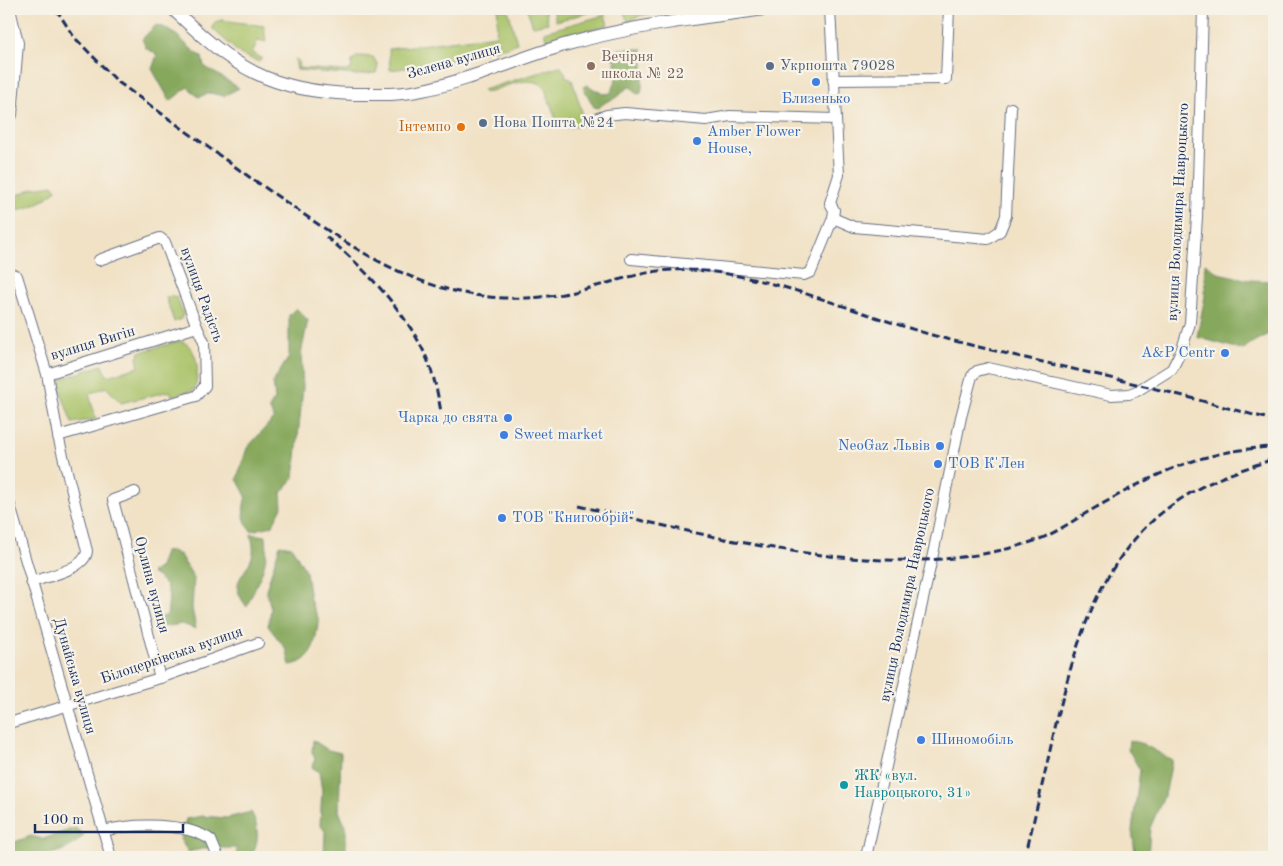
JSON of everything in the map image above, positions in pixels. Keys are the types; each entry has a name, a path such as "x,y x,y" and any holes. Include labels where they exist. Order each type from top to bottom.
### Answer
{"main road":[{"name":"Зелена вулиця","path":"173,9 209,43 261,77 306,90 368,94 410,92 434,87 565,45 620,31 765,9"}],"street":[{"path":"10,9 18,43 12,115"},
{"path":"631,259 804,275 811,272 833,218 834,210 830,203 839,175 830,9"},
{"path":"833,80 946,80 949,9"},
{"name":"вулиця Володимира Навроцького","path":"866,857 933,554 961,417 972,376 977,371 988,368 1111,395 1129,394 1165,375 1172,369 1182,349 1190,323 1198,216 1203,9"},
{"path":"833,218 854,226 988,239 1000,231 1006,216 1011,108"},
{"path":"592,120 607,115 624,114 706,120 730,116 835,119"},
{"name":"вулиця Радість","path":"58,436 196,396 205,386 204,342 163,240 160,238 99,260"},
{"name":"вулиця Вигін","path":"9,273 17,276 47,374 197,327"},
{"path":"31,582 78,566 87,554 58,436 47,374"},
{"name":"Орлина вулиця","path":"136,492 113,500 160,678"},
{"name":"Дунайська вулиця","path":"9,502 66,706 111,857"},
{"name":"Білоцерківська вулиця","path":"9,723 160,678 258,643"},
{"path":"104,831 126,825 191,829 212,840 218,857"}],"green space":[{"path":"498,9 508,9 517,43 508,47 468,54 444,63 390,70 389,49 496,35"},
{"path":"527,9 545,9 548,23 533,26"},
{"path":"553,9 602,9 556,21"},
{"path":"668,9 668,13 641,15 628,22 623,10"},
{"path":"605,15 608,25 547,42 544,32"},
{"path":"222,20 264,26 266,42 258,40 252,53 262,58 259,62 240,54 212,28 215,22"},
{"path":"156,25 170,30 202,57 204,66 239,88 224,96 210,93 198,97 188,87 170,101 152,69 157,55 146,48 142,39"},
{"path":"620,49 642,49 641,93 637,94 631,87 617,97 605,102 599,108 594,107 583,87 587,85 603,94 611,93 616,80 615,60 610,57 611,53"},
{"path":"358,56 373,57 378,65 376,73 357,75 297,70 295,59 299,61 298,68 344,71 351,70 352,61"},
{"path":"560,66 566,74 565,76 572,80 583,115 577,126 562,128 558,125 544,86 537,83 530,81 515,83 485,93 483,90"},
{"path":"53,185 56,189 52,194 30,207 16,209 11,206 9,199 33,188"},
{"path":"1205,263 1218,273 1249,280 1274,281 1274,330 1243,350 1197,337 1205,296"},
{"path":"166,297 177,298 183,314 181,319 174,322"},
{"path":"296,308 308,320 301,354 303,387 294,478 281,493 282,507 272,526 251,531 244,514 246,496 237,479 247,448 274,418 269,408 275,399 273,382 289,357 289,315"},
{"path":"180,341 191,349 196,361 197,376 194,390 172,396 170,391 121,403 106,387 89,394 96,419 72,423 60,389 54,389 53,382 102,365 107,376 139,367 137,358 140,352"},
{"path":"251,534 266,536 267,547 264,565 247,607 238,591 238,585 253,554"},
{"path":"280,545 292,547 306,572 310,600 319,620 314,643 309,655 304,660 290,665 286,649 268,626 271,609 266,590"},
{"path":"172,551 180,555 194,578 192,608 196,629 182,624 155,628 157,619 167,615 169,595 166,586 158,577 151,573 160,567 165,552"},
{"path":"313,740 328,750 341,753 339,811 346,828 346,857 324,857 325,831 320,825 322,791 319,772 312,767 315,759 312,752"},
{"path":"1129,740 1143,744 1172,760 1166,791 1150,828 1148,857 1135,852 1132,831 1140,770 1128,749"},
{"path":"251,812 256,823 257,840 250,857 237,857 236,848 207,848 188,852 180,839 186,819 202,816 227,818"},
{"path":"75,828 84,835 77,842 59,852 29,857 9,857 9,844 31,836 43,839"}],"railway":[{"path":"56,9 74,37 118,82 259,184"},
{"path":"254,180 326,230 362,252 398,271 435,286 474,295 517,298 563,294 660,271 687,270 722,273 777,285 939,337 1132,383 1274,420"},
{"path":"326,237 379,287 413,331 431,370 441,412"},
{"path":"579,506 745,543 803,553 861,559 919,560 975,555 1028,543 1054,532 1139,484 1180,466 1224,453 1274,447"},
{"path":"1025,857 1062,698 1072,665 1096,600 1112,570 1131,543 1155,518 1184,497 1217,480 1274,459"}],"place":[{"name":"Вечірня школа № 22","path":"591,66"},
{"name":"Укрпошта 79028","path":"770,66"},
{"name":"Близенько","path":"816,82"},
{"name":"Нова Пошта №24","path":"483,123"},
{"name":"Інтемпо","path":"461,127"},
{"name":"Amber Flower House,","path":"697,141"},
{"name":"A&P Centr","path":"1225,353"},
{"name":"Чарка до свята","path":"508,418"},
{"name":"Sweet market","path":"504,435"},
{"name":"NeoGaz Львів","path":"940,446"},
{"name":"ТОВ К'Лен","path":"938,464"},
{"name":"ТОВ \"Книгообрiй\"","path":"502,518"},
{"name":"Шиномобіль","path":"921,740"},
{"name":"ЖК «вул. Навроцького, 31»","path":"844,785"}]}
